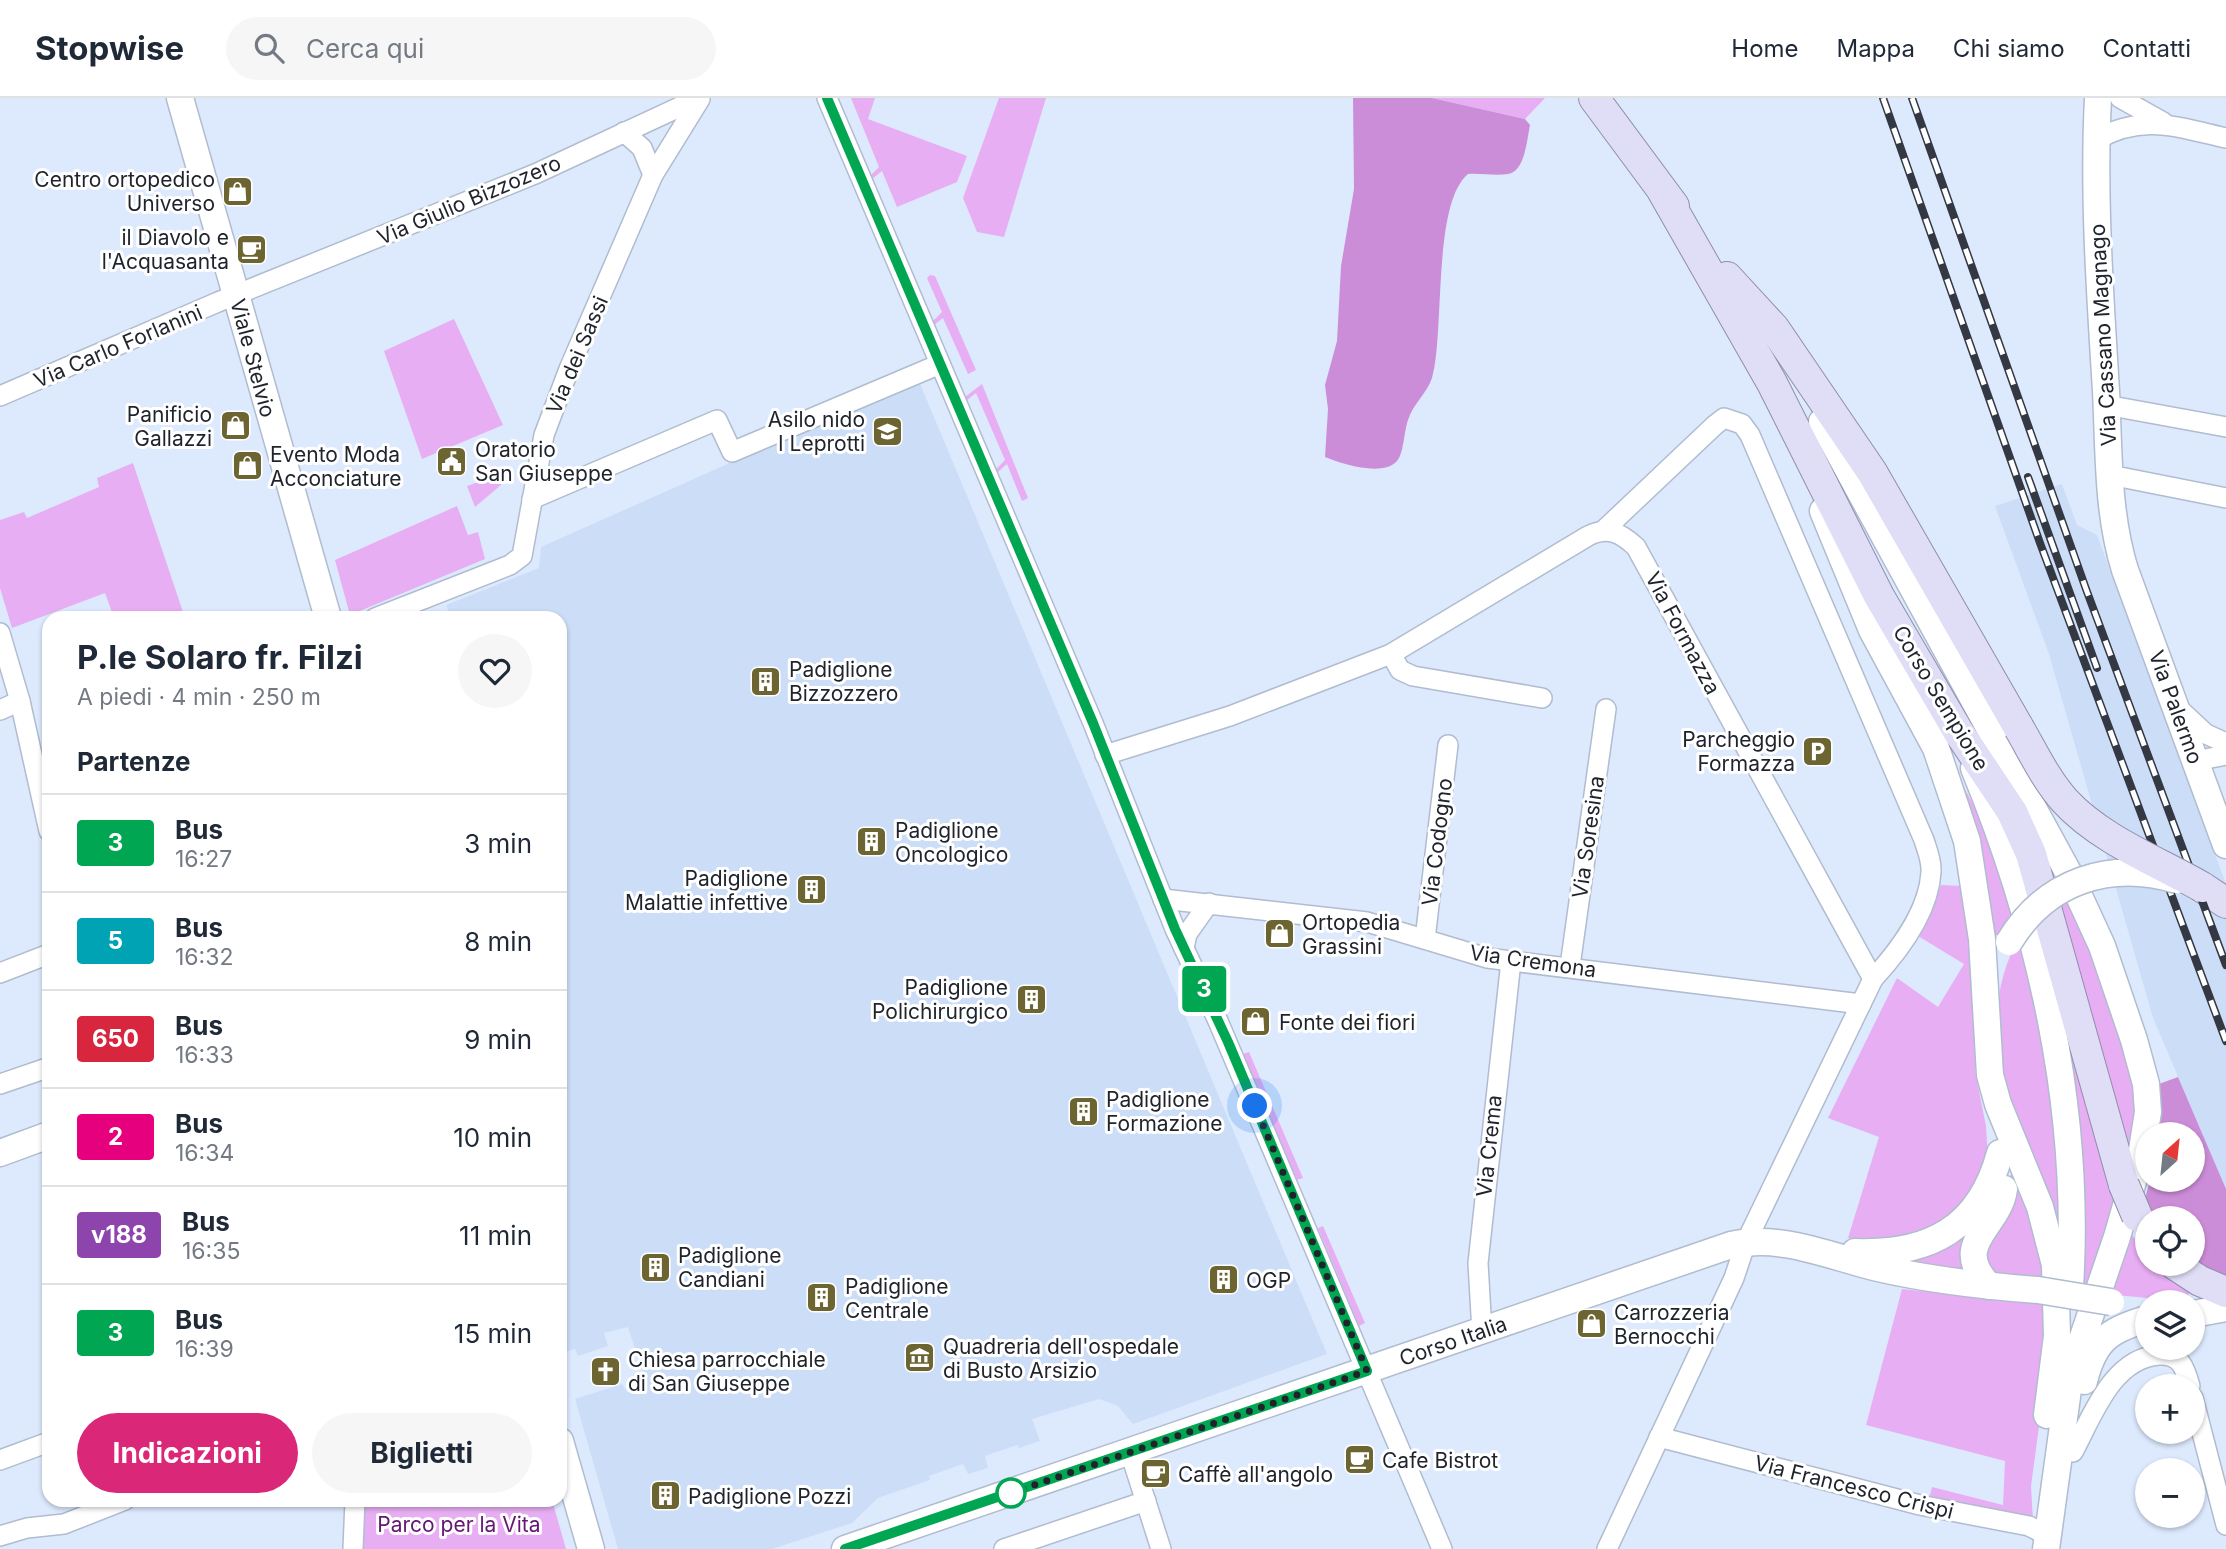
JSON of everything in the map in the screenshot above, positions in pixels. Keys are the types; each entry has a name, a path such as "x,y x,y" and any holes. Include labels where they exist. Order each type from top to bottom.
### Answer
{"main road":[{"name":"Viale Stelvio","path":"180,98 326,611"},
{"name":"Corso Sempione","path":"1594,98 1733,285 1774,328 1872,472 2053,786 2081,816 2110,836 2214,895"},
{"name":"Via Cassano Magnago","path":"2098,98 2096,140 2106,405 2114,532 2124,570"},
{"name":"Corso Sempione","path":"1663,192 1772,383 1879,596 1958,731 2007,805 2031,854 2124,1185 2135,1209"},
{"path":"1733,285 1801,387 1860,486 2068,872 2102,946 2143,1072 2148,1098 2146,1135 2111,1256 2070,1375 2047,1542"},
{"path":"1772,383 1864,614 1936,748 1955,798 1976,885 1990,1075 1998,1104 2040,1208 2055,1265 2057,1336 2042,1459 2042,1506 2047,1542"},
{"name":"Via Palermo","path":"2124,570 2226,845"},
{"path":"1958,731 2011,864 2053,1027 2072,1167 2067,1327 2042,1459"},
{"path":"1988,1045 1996,976 2009,942 2042,902 2084,878 2105,873 2140,872 2214,895"},
{"path":"1989,1286 1981,1277 1973,1254 1976,1241 2004,1193 1998,1104"},
{"path":"0,1153 42,1138"},
{"path":"1825,1251 1881,1252 1915,1246 1941,1237 1962,1223 1978,1204 1995,1173 2000,1153"},
{"name":"Corso Italia","path":"845,1549 880,1543 1130,1452 1482,1332 1640,1274 1746,1242 1765,1240 1825,1251"},
{"path":"1825,1251 1878,1268 1989,1286 2039,1290 2135,1307"},
{"path":"2192,1276 2226,1292"},
{"path":"2205,1312 2226,1308"},
{"path":"2047,1542 2059,1509 2073,1452 2082,1390 2092,1356 2107,1335 2135,1323"},
{"path":"567,1465 591,1549"}],"street":[{"path":"645,121 663,98"},
{"name":"Via Giulio Bizzozero","path":"236,295 535,174 645,121 700,98"},
{"name":"Via dei Sassi","path":"392,611 520,559 523,554 544,435 569,369 653,175 700,98"},
{"path":"827,98 1105,755 1175,929 1208,996 1443,1549"},
{"path":"2120,98 2167,124 2226,138"},
{"path":"2096,140 2123,126 2167,124"},
{"path":"624,132 642,148 653,175"},
{"name":"Via Carlo Forlanini","path":"0,396 236,295"},
{"path":"531,499 717,420 732,452 940,364"},
{"path":"2106,405 2226,427"},
{"path":"1105,755 1239,713 1391,654 1588,536 1604,530 1724,418 1742,424 1913,815 1931,864 1927,891 1912,926 1896,953 1873,979 1746,1242 1735,1275 1606,1549"},
{"path":"2110,475 2226,498"},
{"name":"Via Formazza","path":"1604,530 1625,537 1636,547 1873,979"},
{"path":"0,633 20,701 42,800"},
{"path":"1391,654 1400,670 1413,676 1542,698"},
{"path":"0,710 20,701"},
{"path":"2173,701 2197,727 2226,743"},
{"name":"Via Soresina","path":"1570,966 1605,709"},
{"name":"Via Codogno","path":"1425,939 1448,746"},
{"path":"2195,761 2226,755"},
{"name":"Via Cremona","path":"1163,900 1367,922 1471,955 1511,961 1570,966 1861,1004"},
{"path":"1184,948 1187,934 1209,903"},
{"path":"0,973 42,957"},
{"name":"Via Crema","path":"1482,1332 1478,1263 1511,961"},
{"path":"0,1084 42,1070"},
{"path":"2073,1452 2106,1392 2130,1366 2155,1356 2174,1358 2185,1368 2187,1374"},
{"name":"Via Francesco Crispi","path":"1659,1437 1920,1505 2034,1527 2047,1542"},
{"path":"2205,1444 2226,1525"},
{"path":"0,1460 42,1445"},
{"path":"1130,1452 1161,1549"},
{"path":"1004,1549 1146,1501"},
{"path":"0,1536 27,1528 64,1524 107,1507"},
{"path":"353,1549 355,1507"}],"shaded area":[{"path":"1353,98 1432,98 1525,119 1530,125 1522,161 1514,172 1503,175 1468,174 1457,190 1449,212 1444,240 1436,358 1432,378 1410,414 1397,461 1391,466 1373,469 1325,457 1328,409 1325,385 1337,341 1341,266 1354,189"},
{"path":"918,379 1327,1354 1133,1424 1118,1406 1099,1399 1032,1419 1040,1441 1019,1448 1017,1445 985,1456 988,1468 968,1474 963,1464 929,1476 930,1480 878,1498 852,1523 772,1549 618,1549 575,1399 622,1384 627,1392 647,1386 628,1327 604,1333 608,1346 578,1356 575,1349 567,1351 567,611 448,611 446,605 539,568 541,547"},
{"path":"2062,484 2077,525 2097,535 2226,884 2226,1189 2205,1140 2205,1122 2197,1122 2153,1018 2049,654 1995,506"},
{"path":"2178,1077 2197,1122 2159,1122 2159,1084"},
{"path":"2205,1140 2226,1189 2226,1279 2205,1269 2205,1206 2146,1206 2147,1192 2205,1192"}],"green space":[{"path":"851,98 875,98 868,119 967,156 957,182 897,207 882,171 872,179 871,175 879,167"},
{"path":"999,98 1046,98 1004,237 977,232 963,198"},
{"path":"1432,98 1545,98 1525,119"},
{"path":"930,275 935,276 976,370 968,374 943,318 934,325 933,321 942,312 927,278"},
{"path":"454,319 503,425 422,459 384,351"},
{"path":"982,384 1028,498 1022,501 1007,464 998,472 996,469 1005,460 976,393 966,401 965,397"},
{"path":"133,463 183,611 111,611 105,593 57,611 42,611 42,617 12,628 0,588 0,520 24,512 27,518 99,487 97,478"},
{"path":"503,473 501,485 475,507 467,486"},
{"path":"457,506 468,535 478,532 485,559 360,611 349,611 335,560"},
{"path":"1930,726 1988,831 2014,909 1991,944"},
{"path":"2037,836 2090,948 2128,1062 2136,1109 2134,1133 2128,1154"},
{"path":"1941,885 1963,886 1974,964 1975,1071 1986,1126 1988,1158 1977,1189 1938,1227 1877,1242 1848,1238 1879,1137 1828,1118 1897,978 1938,1007 1964,964 1918,936"},
{"path":"2022,934 2052,1083 2063,1257 2019,1138 2006,1096 1999,1053 1997,1011 2005,971"},
{"path":"2062,1012 2114,1203 2103,1244 2085,1287 2082,1286"},
{"path":"1249,1052 1303,1178 1297,1180 1243,1054"},
{"path":"2013,1170 2034,1220 2045,1283 1994,1275 1979,1248"},
{"path":"1968,1224 1963,1268 1958,1272 1898,1260"},
{"path":"1323,1226 1365,1323 1359,1326 1318,1228"},
{"path":"2127,1230 2135,1239 2135,1276 2174,1276 2190,1288 2135,1290 2135,1297 2106,1294"},
{"path":"1902,1289 2051,1305 2049,1353 2031,1486 2033,1520 1929,1499 1932,1487 2003,1505 2005,1461 1866,1425"},
{"name":"Parco per la Vita","path":"360,1507 554,1507 566,1549 357,1549"}],"railway":[{"path":"1883,98 2040,543 2226,1041"},
{"path":"1912,98 2086,589 2226,965"},
{"path":"2028,477 2097,668"}],"bus line":[{"name":"3","path":"827,98 1093,723 1175,929 1228,1042 1367,1371 845,1549"}],"place":[{"name":"Centro ortopedico Universo","path":"238,191"},
{"name":"il Diavolo e l'Acquasanta","path":"252,249"},
{"name":"Panificio Gallazzi","path":"235,426"},
{"name":"Asilo nido I Leprotti","path":"888,431"},
{"name":"Oratorio San Giuseppe","path":"452,461"},
{"name":"Evento Moda Acconciature","path":"247,466"},
{"name":"Padiglione Bizzozzero","path":"766,681"},
{"name":"Parcheggio Formazza","path":"1818,751"},
{"name":"Padiglione Oncologico","path":"872,842"},
{"name":"Padiglione Malattie infettive","path":"811,890"},
{"name":"Ortopedia Grassini","path":"1279,934"},
{"name":"Padiglione Polichirurgico","path":"1031,999"},
{"name":"Fonte dei fiori","path":"1256,1022"},
{"name":"Padiglione Formazione","path":"1083,1111"},
{"name":"Padiglione Candiani","path":"655,1267"},
{"name":"OGP","path":"1223,1280"},
{"name":"Padiglione Centrale","path":"822,1298"},
{"name":"Carrozzeria Bernocchi","path":"1591,1324"},
{"name":"Quadreria dell'ospedale di Busto Arsizio","path":"920,1358"},
{"name":"Chiesa parrocchiale di San Giuseppe","path":"605,1371"},
{"name":"Cafe Bistrot","path":"1359,1460"},
{"name":"Caffè all'angolo","path":"1155,1474"},
{"name":"Padiglione Pozzi","path":"665,1496"}],"route":[{"path":"1011,1493 1367,1371 1255,1106"}]}
